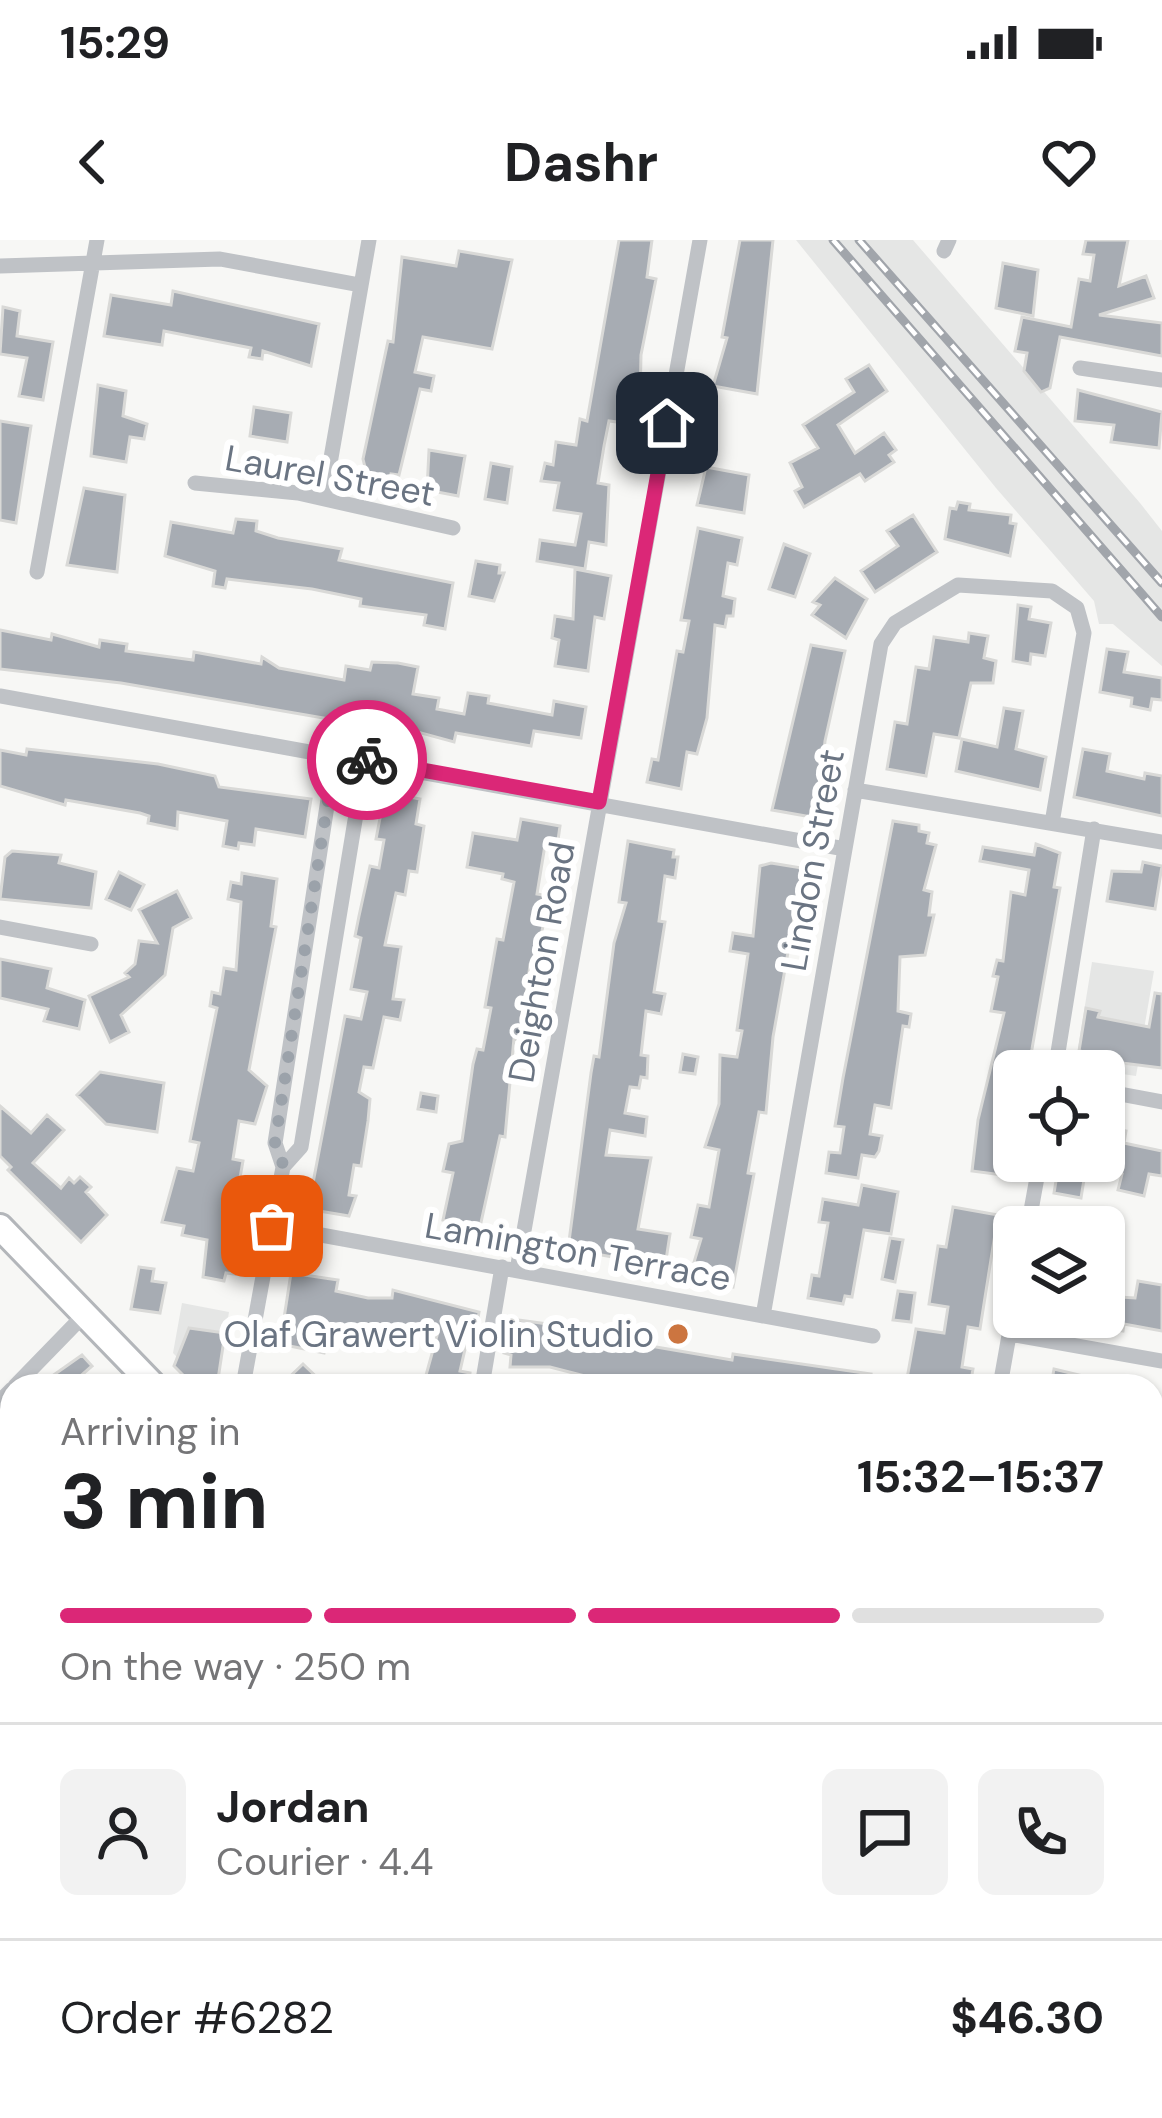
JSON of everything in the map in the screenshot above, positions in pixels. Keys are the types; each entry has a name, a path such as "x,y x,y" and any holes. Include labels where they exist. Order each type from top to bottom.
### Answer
{"main road":[{"path":"0,1227 142,1374"}],"street":[{"path":"38,572 97,240"},
{"path":"324,498 368,240"},
{"name":"Deighton Road","path":"485,1374 510,1268 599,802 700,240"},
{"path":"0,266 220,259 360,285"},
{"path":"1080,368 1162,380"},
{"name":"Laurel Street","path":"196,483 324,498 453,528"},
{"name":"Lindon Street","path":"763,1316 881,644 895,623 958,585 1052,591 1081,616 1084,633 1052,823"},
{"path":"0,696 844,849"},
{"path":"284,1167 275,1143 335,754"},
{"path":"244,1374 284,1167 301,1148 365,760"},
{"path":"855,790 1162,842"},
{"path":"1058,1050 1094,830"},
{"path":"0,927 92,944"},
{"path":"1125,1095 1162,1102"},
{"name":"Lamington Terrace","path":"272,1226 873,1336"},
{"path":"27,1374 84,1315"},
{"path":"1002,1374 1008,1338"},
{"path":"1032,1338 1162,1361"}],"shaded area":[{"path":"796,240 913,240 1140,503 1162,531 1162,666 1113,624 1099,624 1094,601 996,488"},
{"path":"1092,962 1154,971 1136,1076 1125,1074 1125,1050 1078,1050"},
{"path":"182,1303 229,1312 219,1374 193,1374 173,1353"}],"building":[{"path":"619,240 652,240 647,277 656,279 641,355 640,400 628,398 625,423 609,421 604,446 598,483 609,485 606,545 589,542 585,569 537,561 540,540 575,545 581,514 554,510 559,483 541,481 545,463 553,465 556,442 576,445 580,419 587,421"},
{"path":"740,240 773,240 757,394 713,386 727,338 722,337"},
{"path":"1086,240 1128,240 1119,286 1146,276 1154,298 1099,315 1162,323 1162,356 1060,337 1050,388 1041,392 1024,371 1027,353 1015,351 1022,317 1071,327 1079,279 1090,281 1094,255 1083,254"},
{"path":"459,251 512,260 492,349 423,337 415,372 434,376 431,391 420,389 399,475 391,474 389,483 368,479 363,459 388,341 393,342 402,257 456,266"},
{"path":"1003,263 1038,270 1033,316 996,308"},
{"path":"173,291 319,324 311,366 263,351 262,359 249,357 251,348 164,331 162,345 104,336 111,295 171,305"},
{"path":"3,307 20,311 17,336 53,342 43,400 19,396 27,358 0,354"},
{"path":"869,365 887,391 838,425 855,453 884,433 896,450 889,455 894,462 865,481 860,474 804,507 795,491 802,487 790,463 818,448 803,425 854,392 846,379"},
{"path":"98,385 126,391 123,416 147,424 144,439 130,437 126,462 91,456"},
{"path":"1078,390 1162,412 1159,448 1111,442 1114,425 1075,421"},
{"path":"254,407 291,413 287,442 250,436"},
{"path":"0,421 31,426 16,523 0,520"},
{"path":"429,450 465,456 458,496 427,490"},
{"path":"491,463 512,467 507,503 485,499"},
{"path":"706,467 749,475 744,513 697,505"},
{"path":"84,488 125,495 117,572 67,565"},
{"path":"958,502 970,504 969,510 1011,515 1010,523 1016,524 1010,556 945,539 950,508 956,509"},
{"path":"913,515 937,552 875,592 861,571 898,546 887,531"},
{"path":"236,519 257,521 256,531 278,538 342,549 339,560 453,583 445,629 424,625 426,615 360,606 361,599 312,589 227,579 225,588 213,586 215,571 165,556 171,522 233,533"},
{"path":"698,528 742,538 737,565 728,563 723,596 735,599 733,616 727,616 725,627 715,625 707,718 697,754 687,752 681,789 647,782 652,759 658,760 677,651 683,652 689,621 681,620"},
{"path":"784,544 810,554 795,597 769,589"},
{"path":"476,561 500,565 499,573 504,573 494,601 469,596"},
{"path":"575,569 611,576 604,619 595,617 588,671 555,666 559,640 552,638 555,616 573,619"},
{"path":"835,578 867,599 846,638 812,615 820,605 813,602"},
{"path":"1018,605 1031,607 1029,619 1051,623 1045,656 1031,654 1030,664 1013,661"},
{"path":"0,630 51,640 52,634 99,647 100,640 127,644 126,651 193,660 194,652 261,664 262,657 279,668 344,680 346,666 370,670 372,662 398,663 418,667 413,694 439,698 437,709 464,714 468,693 489,696 488,703 552,715 554,701 586,707 581,738 534,731 531,746 456,733 454,742 337,710 335,720 121,683 0,669"},
{"path":"969,633 988,636 984,658 996,661 993,683 971,683 959,738 934,734 926,776 887,769 895,722 907,724 916,667 929,669 934,637 968,642"},
{"path":"811,645 845,651 825,741 817,818 772,810"},
{"path":"1107,649 1128,652 1124,672 1162,678 1162,700 1152,699 1150,710 1131,706 1132,698 1100,692"},
{"path":"1004,708 1023,711 1016,749 1046,757 1040,790 956,771 962,739 997,747"},
{"path":"27,749 158,764 215,776 219,787 311,799 305,837 256,829 254,845 239,843 238,849 223,846 227,821 178,812 177,829 148,823 149,816 140,813 66,800 65,805 0,786 0,750 26,755"},
{"path":"1083,749 1110,754 1107,771 1144,779 1145,773 1162,776 1162,816 1074,797"},
{"path":"372,790 420,799 416,824 424,826 417,872 409,871 405,895 396,893 385,945 401,947 393,999 404,1000 400,1020 384,1017 373,1068 364,1067 359,1092 370,1099 368,1121 361,1166 354,1165 349,1195 356,1196 349,1216 313,1210 313,1183 345,1016 361,1019 367,992 351,989 361,938 355,936 370,866 379,868 384,840 376,839 381,813 369,811"},
{"path":"521,819 560,826 557,847 545,845 537,894 549,896 535,966 530,965 520,1040 514,1038 505,1137 500,1136 480,1227 443,1220 453,1173 443,1171 449,1144 462,1141 473,1064 477,1049 483,1050 491,1008 485,1007 497,939 503,940 514,882 502,879 503,874 467,867 473,833 517,840"},
{"path":"893,821 919,825 919,831 929,833 927,843 936,845 924,890 932,892 929,915 934,915 925,955 900,957 898,1011 911,1014 909,1027 903,1026 891,1108 875,1105 870,1134 882,1136 879,1151 875,1157 862,1155 858,1178 826,1173 829,1152 840,1153 844,1127 835,1126"},
{"path":"628,841 674,850 673,857 678,857 675,878 665,876 659,921 665,922 654,992 665,994 661,1014 646,1011 641,1055 648,1056 647,1078 641,1077 639,1088 630,1087 625,1113 647,1117 645,1136 610,1130 606,1155 651,1158 638,1229 670,1234 664,1273 645,1271 646,1263 568,1249 591,1073 594,1056 599,1057 614,943 626,903 619,902"},
{"path":"1036,844 1060,853 1054,887 1060,888 1032,1049 995,1050 1004,1013 991,1011 998,977 993,976 997,960 1003,961 1011,892 1025,895 1029,870 980,861 983,847 1034,855"},
{"path":"12,851 61,855 59,863 96,872 91,908 0,899 5,857"},
{"path":"1143,862 1162,866 1155,909 1107,901 1112,871 1141,872"},
{"path":"760,866 802,868 806,875 804,891 799,890 773,1037 766,1113 759,1112 748,1173 754,1174 733,1287 689,1279 701,1239 691,1237 698,1205 709,1207 719,1150 705,1147 719,1104 720,1055 737,1057 742,1031 737,1030 748,954 730,951 733,933 753,936"},
{"path":"119,872 144,885 131,910 106,899"},
{"path":"242,873 277,879 271,926 276,927 249,1070 267,1086 255,1124 239,1121 233,1159 243,1161 227,1250 239,1252 235,1274 226,1273 224,1281 203,1277 207,1240 182,1235 184,1226 162,1222 177,1168 193,1171 199,1143 190,1141 217,1008 210,1006 212,992 220,994 224,968 236,970 241,902 228,899 231,882 241,884"},
{"path":"177,891 191,918 173,928 165,975 121,1015 129,1032 110,1042 89,996 129,977 125,973 135,964 139,941 157,943 139,910"},
{"path":"0,959 51,969 47,988 85,1000 79,1029 44,1021 48,1009 0,998"},
{"path":"1155,993 1162,994 1162,1068 1125,1063 1125,1050 1079,1050 1086,1008 1100,1011 1098,1017 1149,1027"},
{"path":"683,1054 698,1057 695,1074 680,1072"},
{"path":"993,1058 993,1174 972,1171"},
{"path":"100,1072 164,1083 157,1132 106,1124 77,1095"},
{"path":"421,1093 438,1096 436,1112 418,1109"},
{"path":"0,1106 31,1133 47,1115 64,1130 33,1163 61,1188 69,1178 74,1183 80,1177 91,1187 86,1192 107,1215 81,1242 8,1170 11,1167 0,1156"},
{"path":"1125,1143 1162,1151 1162,1176 1149,1174 1144,1196 1118,1190 1120,1182 1125,1182"},
{"path":"1056,1182 1084,1182 1081,1198 1054,1193"},
{"path":"862,1185 898,1192 891,1234 864,1230 852,1297 845,1296 843,1304 808,1298 812,1275 819,1276 828,1223 819,1222 823,1199 858,1205"},
{"path":"953,1207 993,1214 993,1247 980,1329 968,1327 962,1367 973,1369 972,1374 908,1374 916,1329 944,1333 948,1307 929,1304 938,1246 946,1247"},
{"path":"890,1238 903,1240 895,1282 882,1279"},
{"path":"139,1267 154,1269 152,1281 166,1283 160,1313 131,1309"},
{"path":"291,1273 338,1280 336,1291 368,1298 392,1298 393,1290 479,1312 473,1346 466,1345 460,1371 470,1374 426,1374 438,1332 375,1324 372,1336 328,1329 324,1353 280,1344"},
{"path":"1138,1281 1162,1285 1162,1331 1125,1324 1125,1297 1135,1298"},
{"path":"898,1291 915,1293 911,1322 893,1320"},
{"path":"511,1319 629,1335 627,1342 732,1360 733,1354 871,1374 577,1374 550,1367 510,1367 511,1355 504,1353"},
{"path":"189,1328 225,1333 219,1374 182,1374 174,1366"},
{"path":"82,1355 92,1366 83,1374 55,1374"},
{"path":"303,1364 313,1374 293,1374"}],"railway":[{"path":"833,240 1162,617"},
{"path":"859,240 1162,583"}],"way so far":[{"path":"272,1226 284,1167 275,1143 335,754 367,760"}],"place":[{"name":"Olaf Grawert Violin Studio","path":"678,1334"}],"route":[{"path":"367,760 599,802 667,423"}]}
